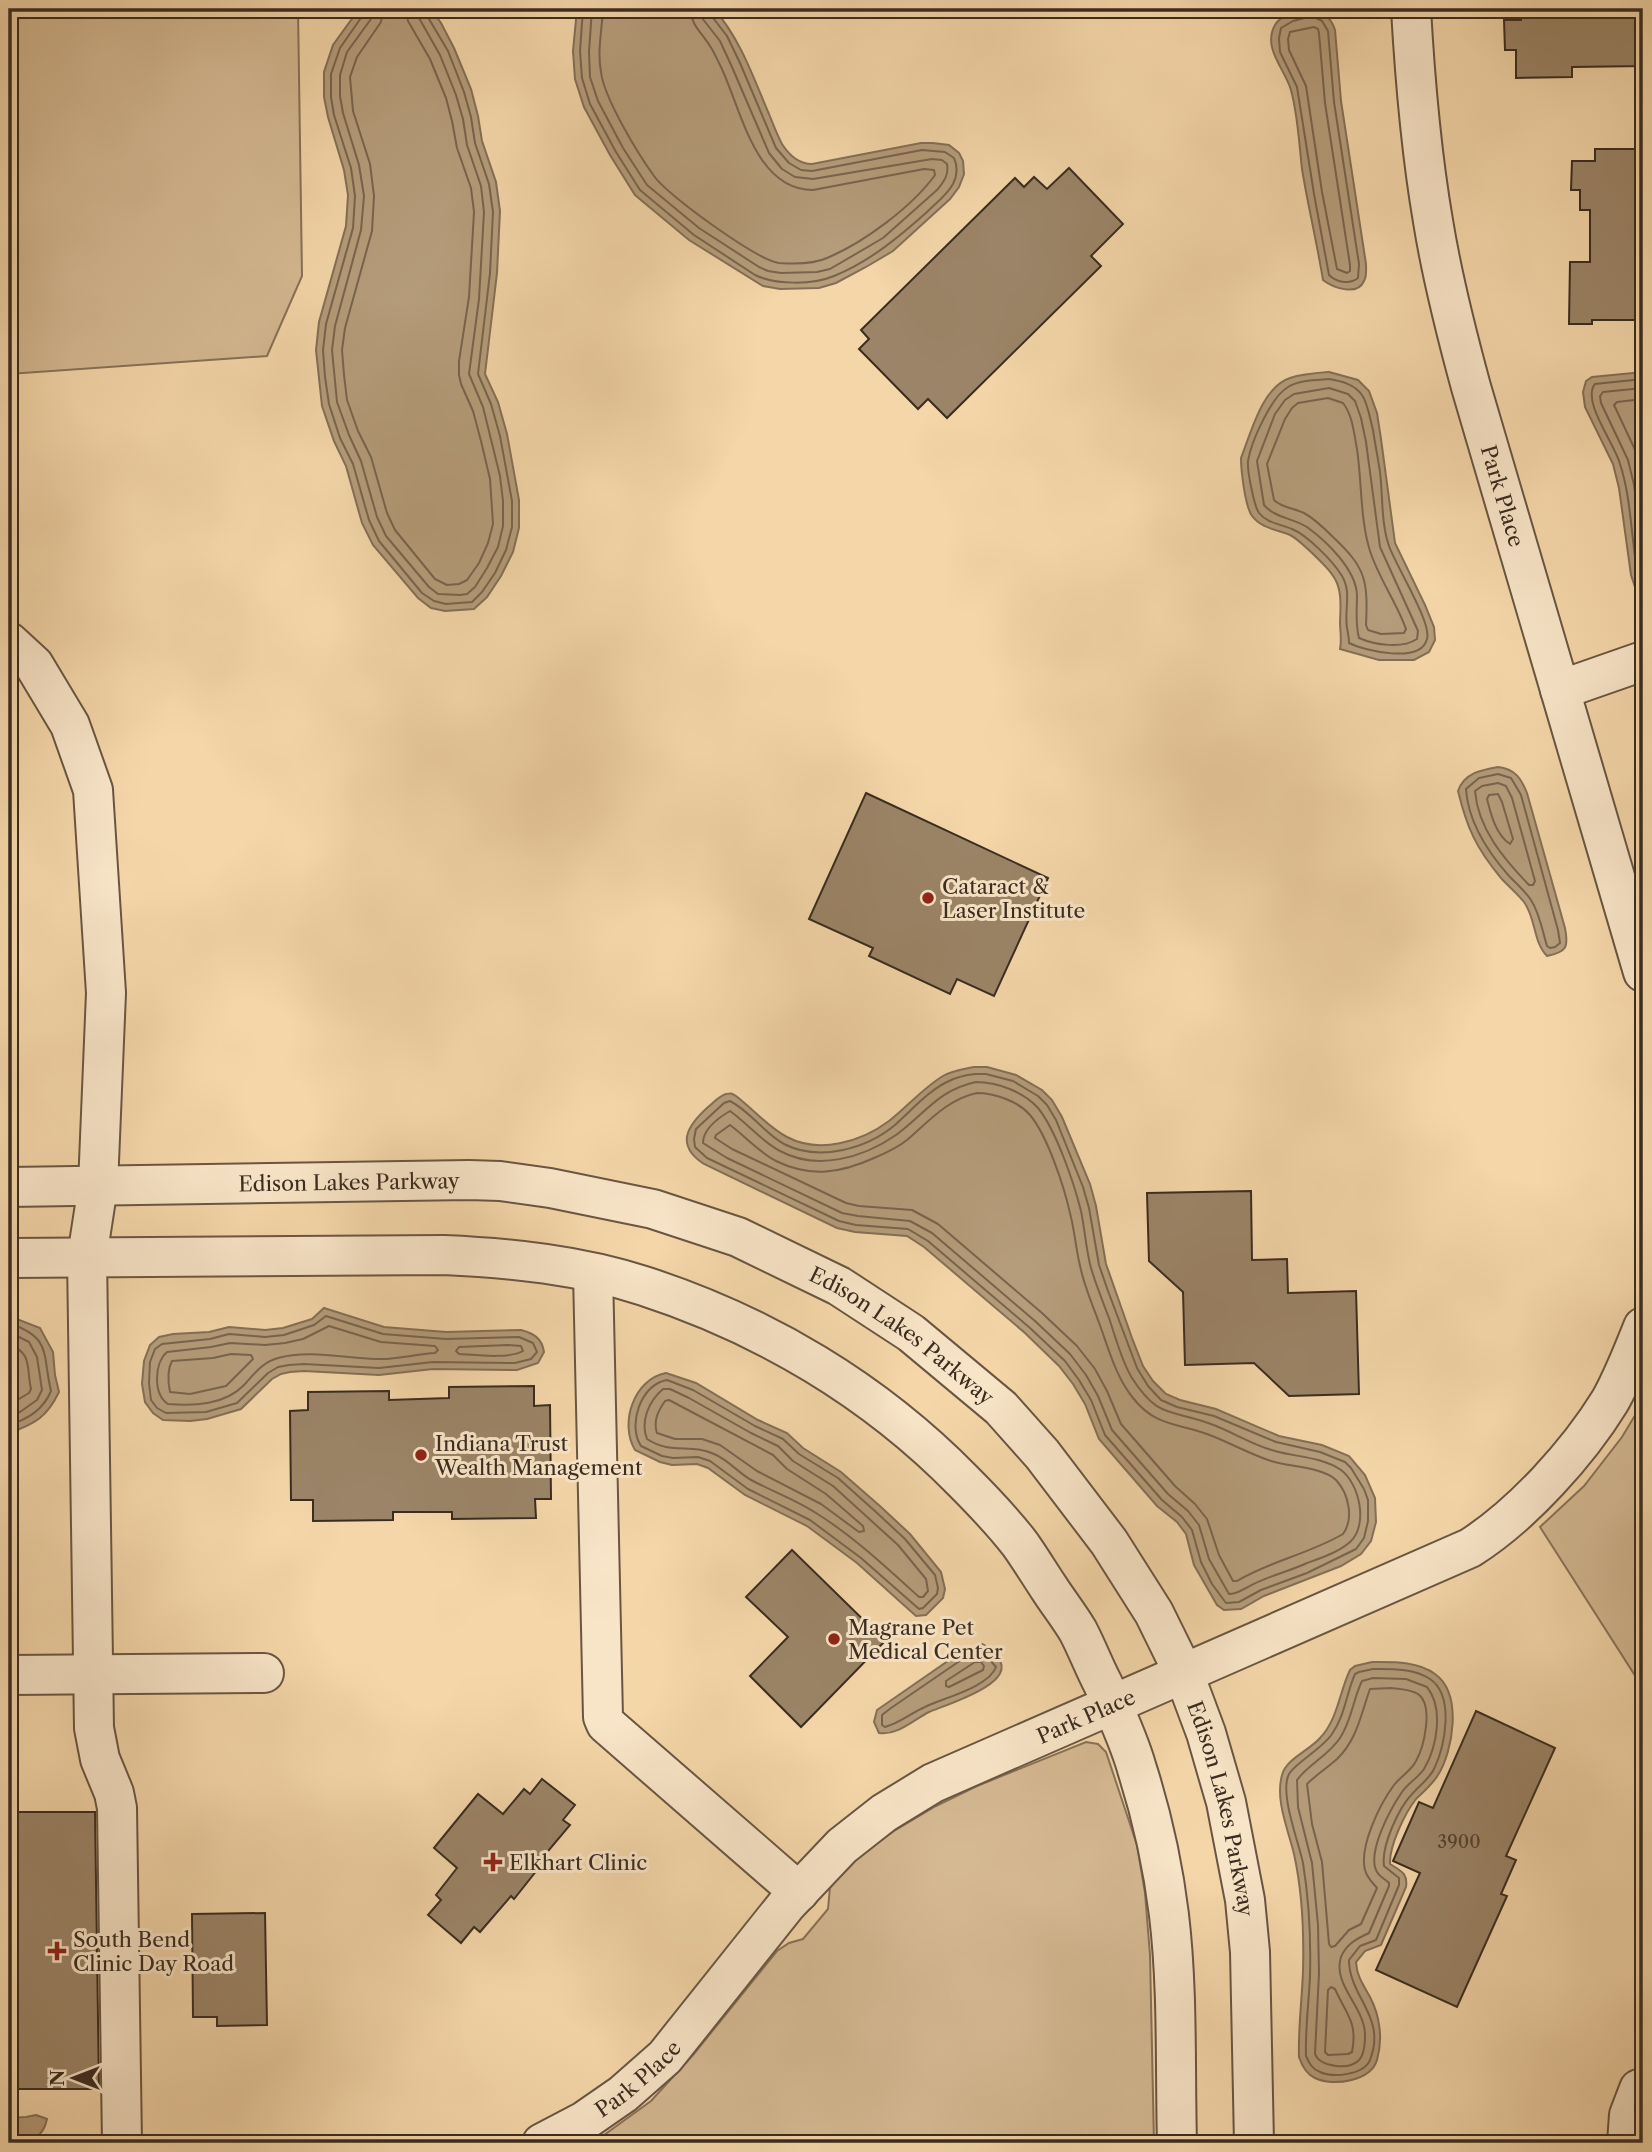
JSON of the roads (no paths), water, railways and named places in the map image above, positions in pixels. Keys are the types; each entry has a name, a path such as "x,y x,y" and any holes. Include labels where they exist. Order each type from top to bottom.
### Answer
{"street":[{"name":"Park Place","path":"1411,9 1421,137 1449,305 1643,972"},
{"path":"9,642 34,665 70,725 93,790 106,993 98,1186 87,1257 94,1728 100,1759 117,1808 122,2143"},
{"path":"1560,690 1643,661"},
{"name":"Edison Lakes Parkway","path":"9,1187 500,1181 550,1188 653,1209 738,1237 839,1286 912,1334 1001,1408 1042,1454 1110,1542 1154,1613 1184,1674 1206,1733 1226,1802 1245,1900 1250,1952 1254,2143"},
{"path":"9,1258 444,1255 543,1263 642,1285 726,1316 797,1352 859,1392 918,1437 980,1498 1018,1543 1078,1631 1112,1704 1137,1767 1156,1840 1169,1916 1174,1993 1177,2143"},
{"path":"593,1273 603,1717 606,1724 799,1892"},
{"name":"Park Place","path":"542,2143 584,2121 622,2094 665,2057 799,1892 842,1846 884,1813 933,1783 1470,1548 1490,1535 1568,1460 1610,1400 1643,1328"},
{"path":"9,1675 264,1673"},
{"path":"1627,2143 1629,2115 1639,2089 1643,2089"}],"water":[{"path":"359,9 431,9 454,48 471,89 482,141 496,182 500,211 497,273 485,374 498,402 507,434 519,500 519,528 513,552 501,576 487,597 474,609 445,611 431,608 418,598 373,545 362,523 346,466 322,406 316,350 319,322 346,226 348,195 324,97 324,72 333,45"},
{"path":"577,9 714,9 739,46 782,144 795,158 812,164 921,143 949,145 959,153 963,161 964,174 959,187 950,199 893,251 836,283 819,288 780,289 763,286 689,240 635,195 584,107 575,79 573,51"},
{"path":"1308,12 1325,15 1335,30 1341,101 1366,264 1366,275 1361,286 1350,290 1338,288 1323,280 1302,169 1291,90 1271,42 1275,25 1281,18"},
{"path":"1329,372 1358,380 1369,391 1377,413 1395,543 1434,627 1435,640 1429,652 1414,660 1379,660 1340,649 1340,598 1337,582 1296,538 1256,520 1247,504 1241,458 1265,401 1280,383 1290,378"},
{"path":"1643,372 1643,598 1636,590 1631,575 1613,464 1585,407 1583,392 1586,381 1592,377"},
{"path":"1498,767 1517,775 1527,793 1565,928 1565,948 1547,956 1542,950 1528,908 1485,857 1469,827 1461,804 1458,791 1464,780 1479,771"},
{"path":"974,1067 987,1067 1016,1075 1042,1090 1062,1117 1090,1184 1106,1264 1143,1366 1153,1381 1166,1394 1180,1400 1216,1409 1279,1436 1322,1445 1349,1456 1365,1475 1375,1498 1376,1522 1371,1541 1361,1554 1341,1566 1264,1596 1241,1609 1224,1610 1217,1605 1194,1565 1186,1534 1177,1522 1157,1506 1099,1439 1085,1404 1073,1384 1059,1366 1025,1333 924,1247 907,1236 837,1228 704,1164 689,1150 687,1143 687,1135 694,1121 719,1098 730,1093 780,1133 799,1142 826,1145 853,1140 889,1121 943,1076"},
{"path":"324,1308 384,1327 446,1332 521,1330 536,1337 544,1352 538,1363 517,1370 433,1369 379,1375 290,1372 272,1379 241,1409 207,1419 163,1420 153,1413 145,1402 142,1384 144,1361 150,1345 159,1337 209,1332 229,1327 265,1330 283,1328 312,1319"},
{"path":"9,1316 40,1328 53,1352 59,1392 50,1408 39,1418 9,1433"},
{"path":"666,1373 696,1383 758,1420 787,1433 803,1448 841,1472 910,1534 941,1572 945,1589 943,1598 926,1615 916,1616 857,1563 807,1526 745,1495 708,1468 697,1464 672,1465 635,1450 629,1427 632,1404 645,1384"},
{"path":"982,1644 998,1658 1002,1667 990,1684 929,1712 899,1730 879,1733 874,1722 877,1710 961,1652"},
{"path":"1372,1662 1413,1664 1435,1674 1444,1683 1449,1695 1453,1723 1443,1765 1433,1782 1412,1805 1398,1830 1392,1848 1390,1864 1405,1875 1406,1887 1381,1945 1365,1951 1356,1962 1359,1976 1378,2020 1380,2044 1377,2060 1367,2073 1359,2077 1331,2082 1309,2074 1299,2057 1303,1971 1302,1912 1297,1868 1281,1804 1280,1785 1288,1764 1326,1731 1335,1714 1350,1670"},
{"path":"36,2115 47,2119 38,2136 9,2141 9,2118"}],"place":[{"name":"Cataract & Laser Institute","path":"928,898"},
{"name":"Indiana Trust Wealth Management","path":"421,1455"},
{"name":"Magrane Pet Medical Center","path":"834,1639"},
{"name":"Elkhart Clinic","path":"493,1862"},
{"name":"South Bend Clinic Day Road","path":"57,1951"}]}
